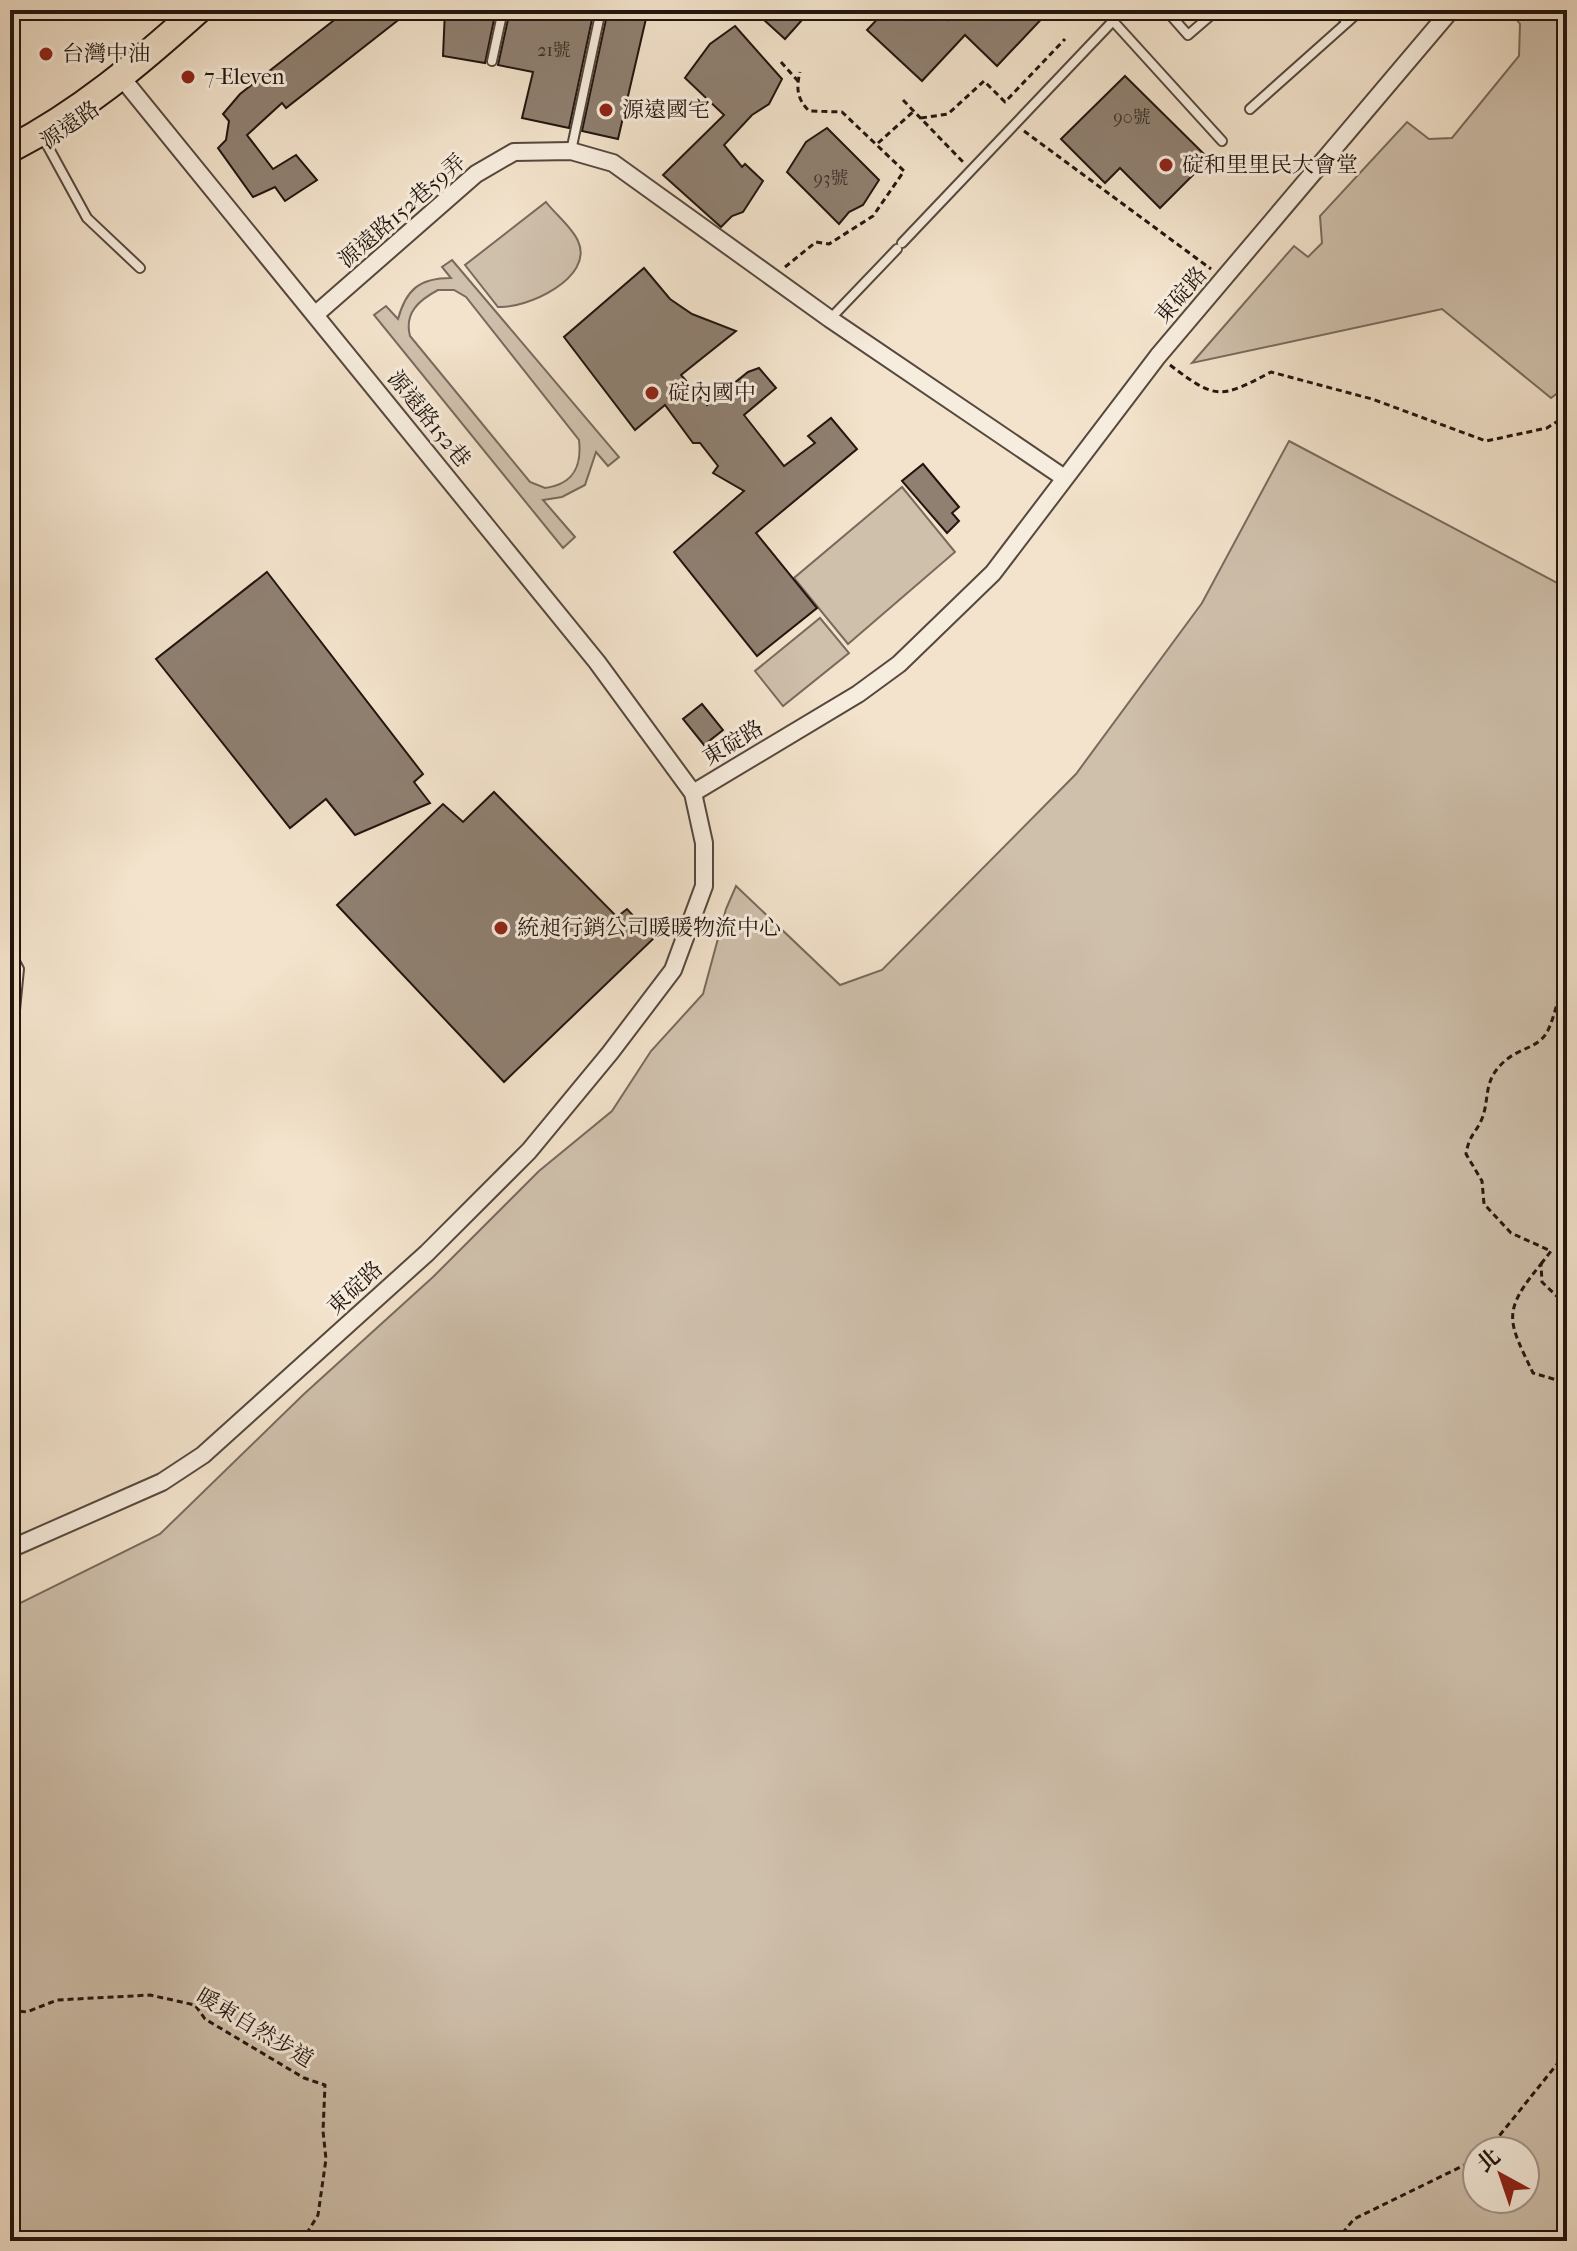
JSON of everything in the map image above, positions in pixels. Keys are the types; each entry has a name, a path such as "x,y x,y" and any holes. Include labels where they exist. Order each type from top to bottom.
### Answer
{"main road":[{"name":"源遠路","path":"10,149 122,78 198,10"},
{"name":"源遠路","path":"10,164 100,108 122,78"}],"street":[{"name":"東碇路","path":"10,1549 162,1482 203,1455 427,1253 529,1151 673,970 704,886 704,843 693,793 858,694 899,664 993,573 1158,356 1451,10"},
{"name":"源遠路152巷","path":"122,78 597,662 693,793"},
{"name":"源遠路152巷59弄","path":"316,314 476,174 514,152 571,151 613,163 830,319 1063,477"}],"lane":[{"path":"492,61 503,10"},
{"path":"571,151 601,10"},
{"path":"1103,10 1222,141"},
{"path":"1166,10 1188,35 1217,10"},
{"path":"1336,10 1347,22"},
{"path":"1250,109 1361,10"},
{"path":"830,319 1113,21"},
{"path":"46,143 87,218 140,268"},
{"path":"10,952 19,969 15,1010 10,1015"}],"path":[{"path":"921,118 948,114 984,81 1005,102 1065,39"},
{"path":"781,62 798,81"},
{"path":"785,267 816,242 829,244 873,216 904,171 842,112 809,111 801,103 800,72"},
{"path":"903,100 971,170"},
{"path":"876,144 914,111"},
{"path":"1015,125 1224,278"},
{"path":"1158,356 1202,390 1231,394 1271,372 1372,399 1486,441 1547,428 1567,415"},
{"path":"1567,930 1562,976 1549,1028 1539,1043 1505,1060 1494,1076 1485,1091 1480,1124 1470,1135 1466,1154 1482,1181 1484,1204 1511,1233 1551,1251 1519,1292 1511,1326 1533,1373 1567,1383"},
{"path":"1541,1264 1542,1282 1567,1306"},
{"name":"暖東自然步道","path":"10,2010 27,2012 57,2000 150,1995 195,2005 205,2019 304,2078 325,2085 323,2131 326,2159 318,2215 302,2241"},
{"path":"1500,2135 1558,2063 1567,2045"},
{"path":"1336,2241 1354,2219 1461,2167"}],"shaded area":[{"path":"1509,10 1567,10 1567,386 1551,398 1442,309 1192,363 1294,246 1308,257 1322,243 1320,216 1407,122 1429,139 1452,138 1519,56 1520,24"},
{"path":"546,202 578,241 581,255 577,267 568,279 540,297 498,307 465,265"},
{"path":"452,260 619,457 608,466 596,452 585,485 562,497 543,500 575,537 563,548 374,315 386,306 398,319 405,300 422,283 451,278 442,267","holes":["438,290 454,290 466,297 579,440 577,466 563,482 545,488 530,482 410,336 409,321 419,303"]},
{"path":"1289,441 1567,588 1567,2241 10,2241 10,1608 160,1534 304,1394 433,1277 539,1171 612,1111 651,1051 703,994 726,909 736,886 840,985 882,970 1076,774 1202,603"},
{"path":"902,487 955,552 848,644 794,578"},
{"path":"820,618 849,653 783,706 755,671"}],"building":[{"path":"347,10 411,10 286,108 282,103 247,135 273,169 296,155 317,180 285,201 275,187 253,197 218,148 226,140 229,121 223,114 240,94"},
{"path":"445,10 496,10 485,63 443,56"},
{"path":"510,10 594,10 569,128 522,118 533,72 498,65"},
{"path":"608,10 648,10 618,139 582,131"},
{"path":"753,10 811,10 785,39"},
{"path":"886,10 938,10 948,20 957,10 1050,10 997,66 965,35 922,81 867,30"},
{"path":"735,26 782,79 769,104 752,115 724,145 742,167 745,164 763,181 743,212 732,216 721,227 663,175 724,115 685,78 710,44"},
{"path":"1125,76 1209,159 1160,208 1120,168 1105,183 1061,139"},
{"path":"827,128 879,180 863,205 849,212 839,224 787,172 806,142"},
{"path":"644,268 670,299 692,314 736,331 681,375 707,405 748,372 759,368 776,388 744,415 784,466 815,443 808,436 831,418 857,449 756,533 817,608 757,656 674,552 744,491 713,473 718,466 700,443 693,443 665,405 635,430 564,337"},
{"path":"923,464 959,507 952,513 959,521 947,533 902,481"},
{"path":"267,572 423,774 414,782 430,803 355,835 326,799 290,828 156,659"},
{"path":"702,704 723,730 704,745 683,719"},
{"name":"統昶行銷公司暖暖物流中心","path":"494,792 617,917 627,909 654,938 504,1082 337,905 443,804 463,822"}],"place":[{"name":"台灣中油","path":"46,54"},
{"name":"7-Eleven","path":"188,77"},
{"name":"源遠國宅","path":"606,110"},
{"name":"碇和里里民大會堂","path":"1166,165"},
{"name":"碇內國中","path":"652,393"},
{"name":"統昶行銷公司暖暖物流中心","path":"501,928"}]}
